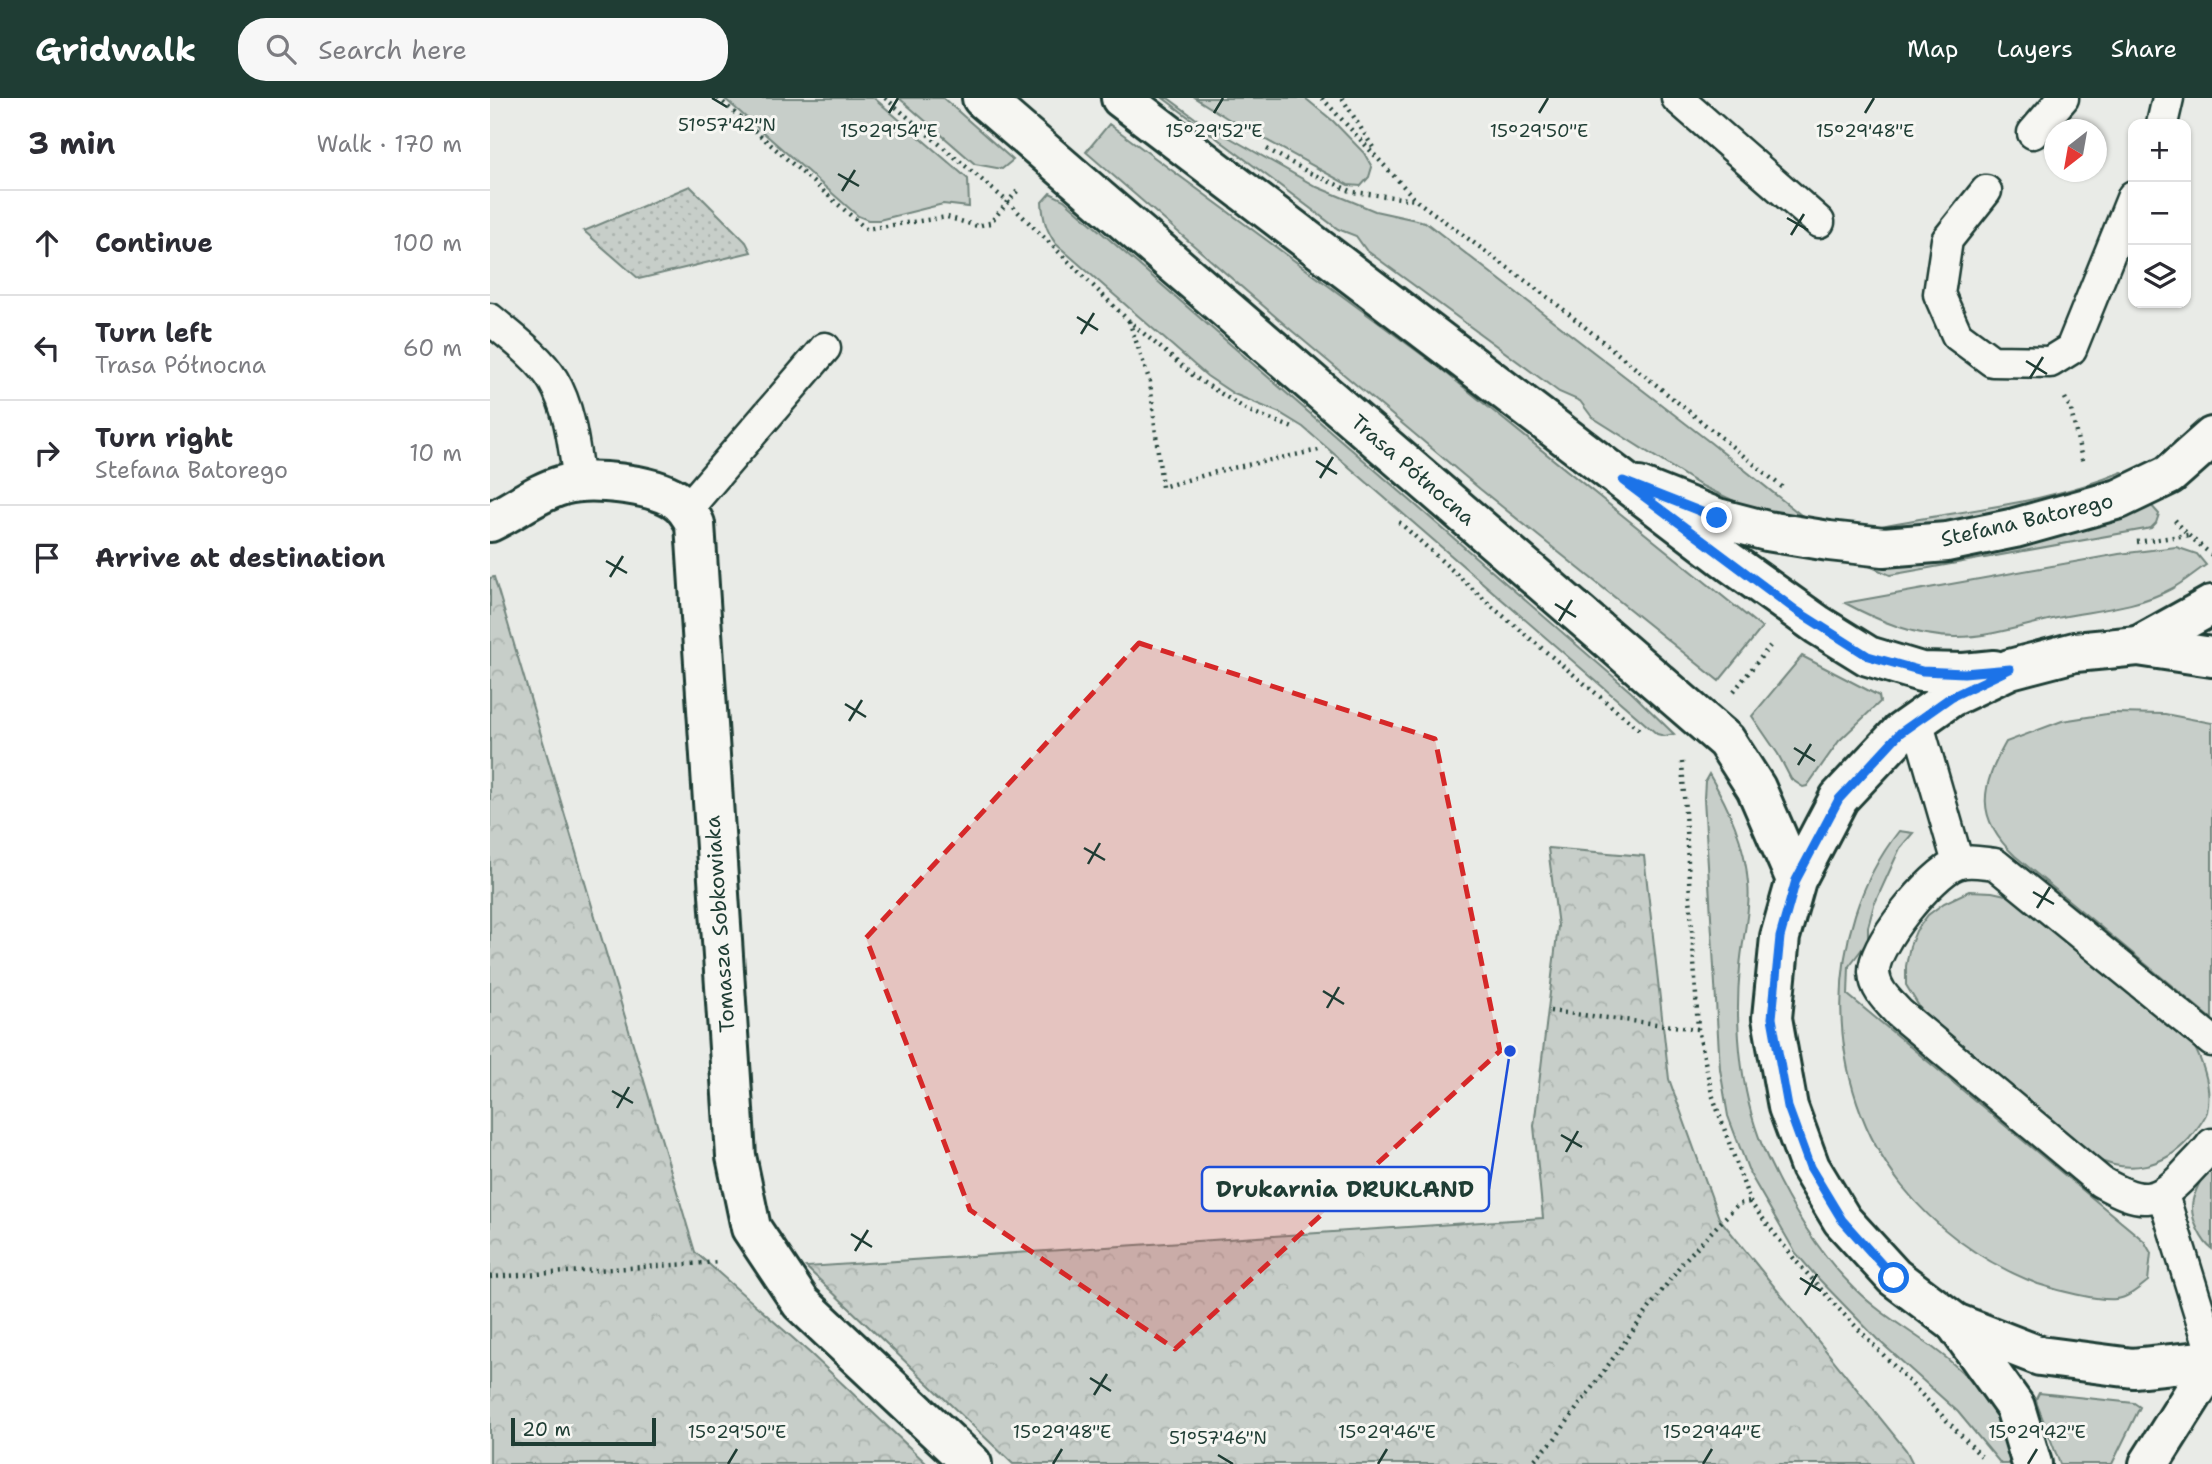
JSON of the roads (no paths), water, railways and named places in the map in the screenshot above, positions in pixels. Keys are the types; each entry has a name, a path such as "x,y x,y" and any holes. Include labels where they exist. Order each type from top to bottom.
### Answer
{"main road":[{"name":"Trasa Północna","path":"982,98 1726,741 1756,788 1796,880"},
{"path":"1121,98 1797,611 1868,656 1922,671 1964,673 2010,669 2075,652 2138,646 2212,657"},
{"name":"Stefana Batorego","path":"1623,481 1717,518 1767,531 1854,545 1897,546 1947,542 2015,528 2119,499 2169,475 2212,438"},
{"path":"490,522 546,491 579,482 619,483 661,493 675,499 687,509"},
{"name":"Tomasza Sobkowiaka","path":"687,509 695,524 698,544 736,1156 751,1228 801,1303 972,1464"},
{"path":"2138,646 2212,605"},
{"path":"2010,669 1951,697 1900,733 1839,799 1796,880 1780,937 1772,1018 1788,1107 1810,1167 1842,1220 1894,1278 1955,1322 2040,1356 2133,1368 2212,1362"},
{"path":"1955,1322 2015,1407 2032,1464"},
{"path":"2149,1464 2212,1362"}],"lane":[{"path":"1677,98 1819,222"},
{"path":"2033,133 2063,98"},
{"path":"2163,119 2168,98"},
{"path":"1986,191 1947,240 1939,294 1956,334 1992,361 2050,362 2071,349 2128,208"},
{"path":"490,319 526,350 553,380 566,414 579,482"},
{"path":"687,509 825,348"},
{"path":"1917,721 1958,863"},
{"path":"2212,1041 1995,864 1958,863 1937,875 1909,907 1884,943 1874,971 1879,991 1899,1013 2101,1182 2123,1195 2150,1198 2163,1195 2212,1144"},
{"path":"2163,1195 2212,1353"}],"place":[{"name":"Drukarnia DRUKLAND","path":"1510,1051"}]}
